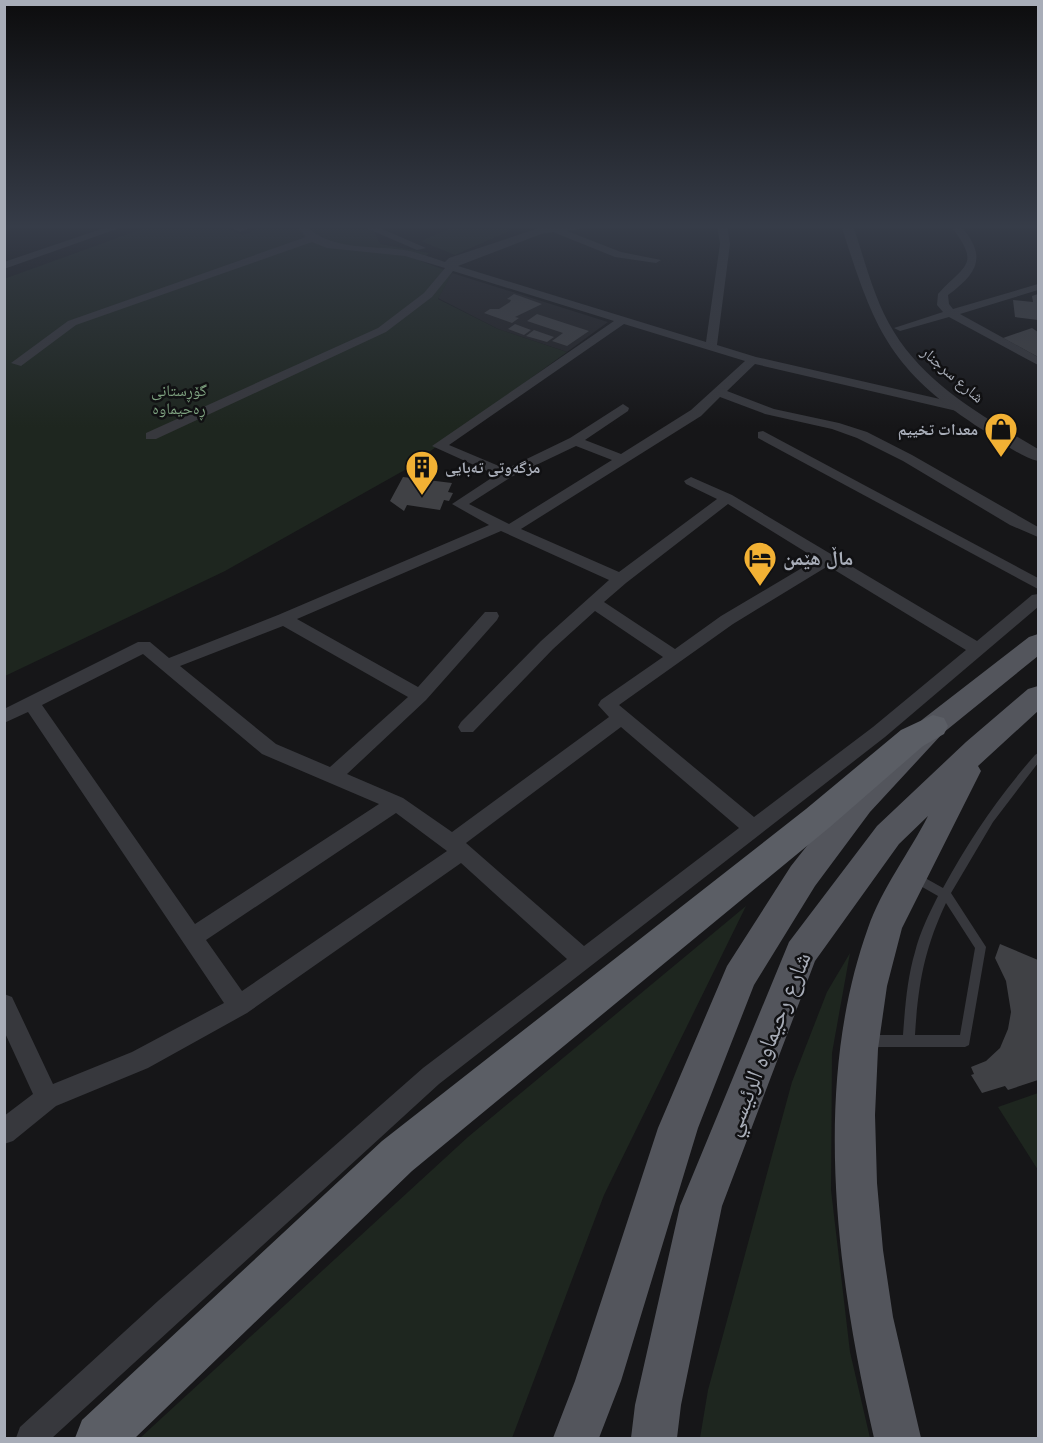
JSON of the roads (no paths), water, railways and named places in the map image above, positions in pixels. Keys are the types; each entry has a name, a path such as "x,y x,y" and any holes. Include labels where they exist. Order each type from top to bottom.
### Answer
{"highway":[{"path":"100,1438 397,1156 818,818 912,738 933,726"}],"main road":[{"name":"شارع رحيماوه الرئيسي","path":"576,1438 598,1381 678,1128 739,977 803,876 859,803 933,726 1038,643"},
{"name":"شارع رحيماوه الرئيسي","path":"654,1438 658,1405 701,1206 801,953 888,835 976,750 1038,696"},
{"path":"898,1438 872,1308 860,1222 856,1150 861,1041 876,955 886,925 976,750"}],"street":[{"path":"17,363 72,323 159,292"},
{"path":"151,436 382,330 430,292"},
{"path":"536,292 621,321 753,360 961,408"},
{"path":"711,348 719,292"},
{"name":"شارع سرجنار","path":"876,292 882,322 893,342 913,365 961,408 1038,456"},
{"name":"شارع سرجنار","path":"880,292 900,328 922,356 961,392 1038,444"},
{"path":"947,292 941,297 952,315 1038,362"},
{"path":"900,328 952,315 1022,292"},
{"path":"506,474 439,446 621,321"},
{"path":"167,665 505,528 696,413 753,360"},
{"path":"718,392 769,412 842,427 862,435 925,467 996,512 1038,533"},
{"path":"620,579 505,528 459,504 506,474 575,441 623,408"},
{"path":"763,435 1038,584"},
{"path":"575,441 622,459"},
{"path":"691,481 727,498 977,650"},
{"path":"467,727 547,645 620,579 727,498"},
{"path":"753,828 607,705 727,620 826,560"},
{"path":"31,1438 168,1311 431,1076 879,732 1038,599"},
{"path":"594,603 675,657"},
{"path":"331,777 420,696 491,616"},
{"path":"284,619 420,696"},
{"path":"4,717 144,646 268,749 396,803 457,847 583,959"},
{"path":"31,703 239,1006"},
{"path":"4,1131 47,1098 140,1060 239,1006 457,847 621,717"},
{"path":"192,938 396,803"},
{"path":"4,1004 47,1098"}],"lane":[{"path":"909,1041 914,985 923,942 946,895 985,827 1038,757"},
{"path":"861,1041 965,1041 981,947 946,895 912,876"}],"place":[{"name":"معدات تخييم","path":"1001,458"},
{"name":"مزگەوتی تەبایی","path":"422,496"},
{"name":"ماڵ هێمن","path":"760,587"}],"park label":[{"name":"گۆڕستانی ڕەحیماوە","path":"179,399"}]}
